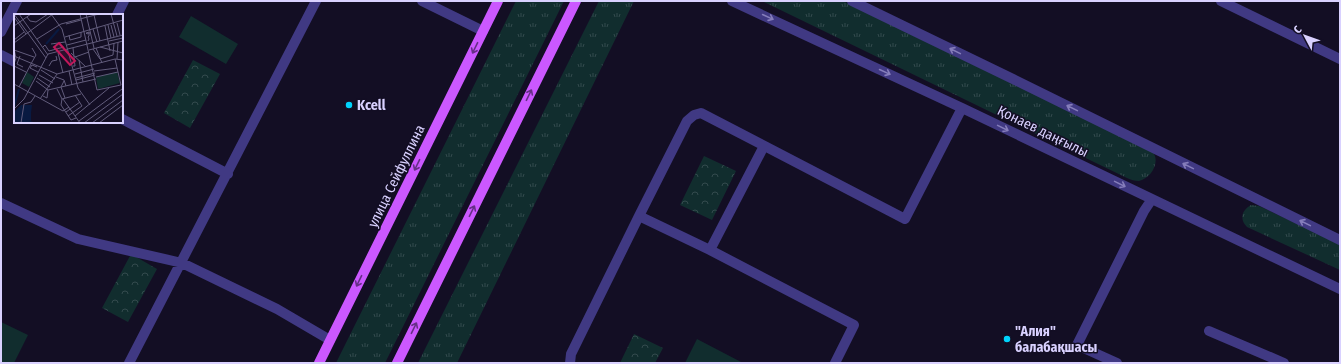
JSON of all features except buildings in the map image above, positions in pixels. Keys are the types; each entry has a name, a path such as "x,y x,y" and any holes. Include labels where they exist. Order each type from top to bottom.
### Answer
{"main road":[{"name":"улица Сейфуллина","path":"319,363 498,1"},
{"path":"397,363 576,1"}],"street":[{"path":"1,32 17,1"},
{"path":"118,14 124,1"},
{"path":"130,363 316,1"},
{"path":"422,1 483,31"},
{"name":"Қонаев даңғылы","path":"732,1 962,108 1340,289"},
{"path":"853,1 1340,240"},
{"path":"1221,1 1340,60"},
{"path":"1,55 14,62"},
{"path":"570,363 571,354 639,216 687,121 694,115 702,112 764,146 905,218 962,108"},
{"path":"123,120 228,174"},
{"path":"710,250 764,146"},
{"path":"1117,363 1077,345 1144,211 1152,199"},
{"path":"1,203 78,238 182,263 277,309 330,340"},
{"path":"639,216 710,250 854,325 835,363"},
{"path":"1209,331 1284,363"}],"green space":[{"path":"516,1 564,1 385,363 336,363"},
{"path":"599,1 634,1 457,363 418,363"},
{"path":"762,1 843,1 1142,143 1155,155 1156,159 1154,169 1148,176 1139,181 1128,179"},
{"path":"191,16 238,44 226,64 179,37"},
{"path":"193,60 220,74 190,128 164,113"},
{"path":"704,156 736,171 712,220 680,205"},
{"path":"1251,205 1259,206 1340,244 1340,270 1247,227 1242,218 1245,209"},
{"path":"131,254 157,269 128,322 102,308"},
{"path":"1,322 28,335 14,363 1,362"},
{"path":"634,334 663,348 655,363 620,363"},
{"path":"697,339 743,363 685,363"}],"place":[{"name":"Kcell","path":"349,105"},
{"name":"\"Алия\" балабақшасы","path":"1007,339"}]}
